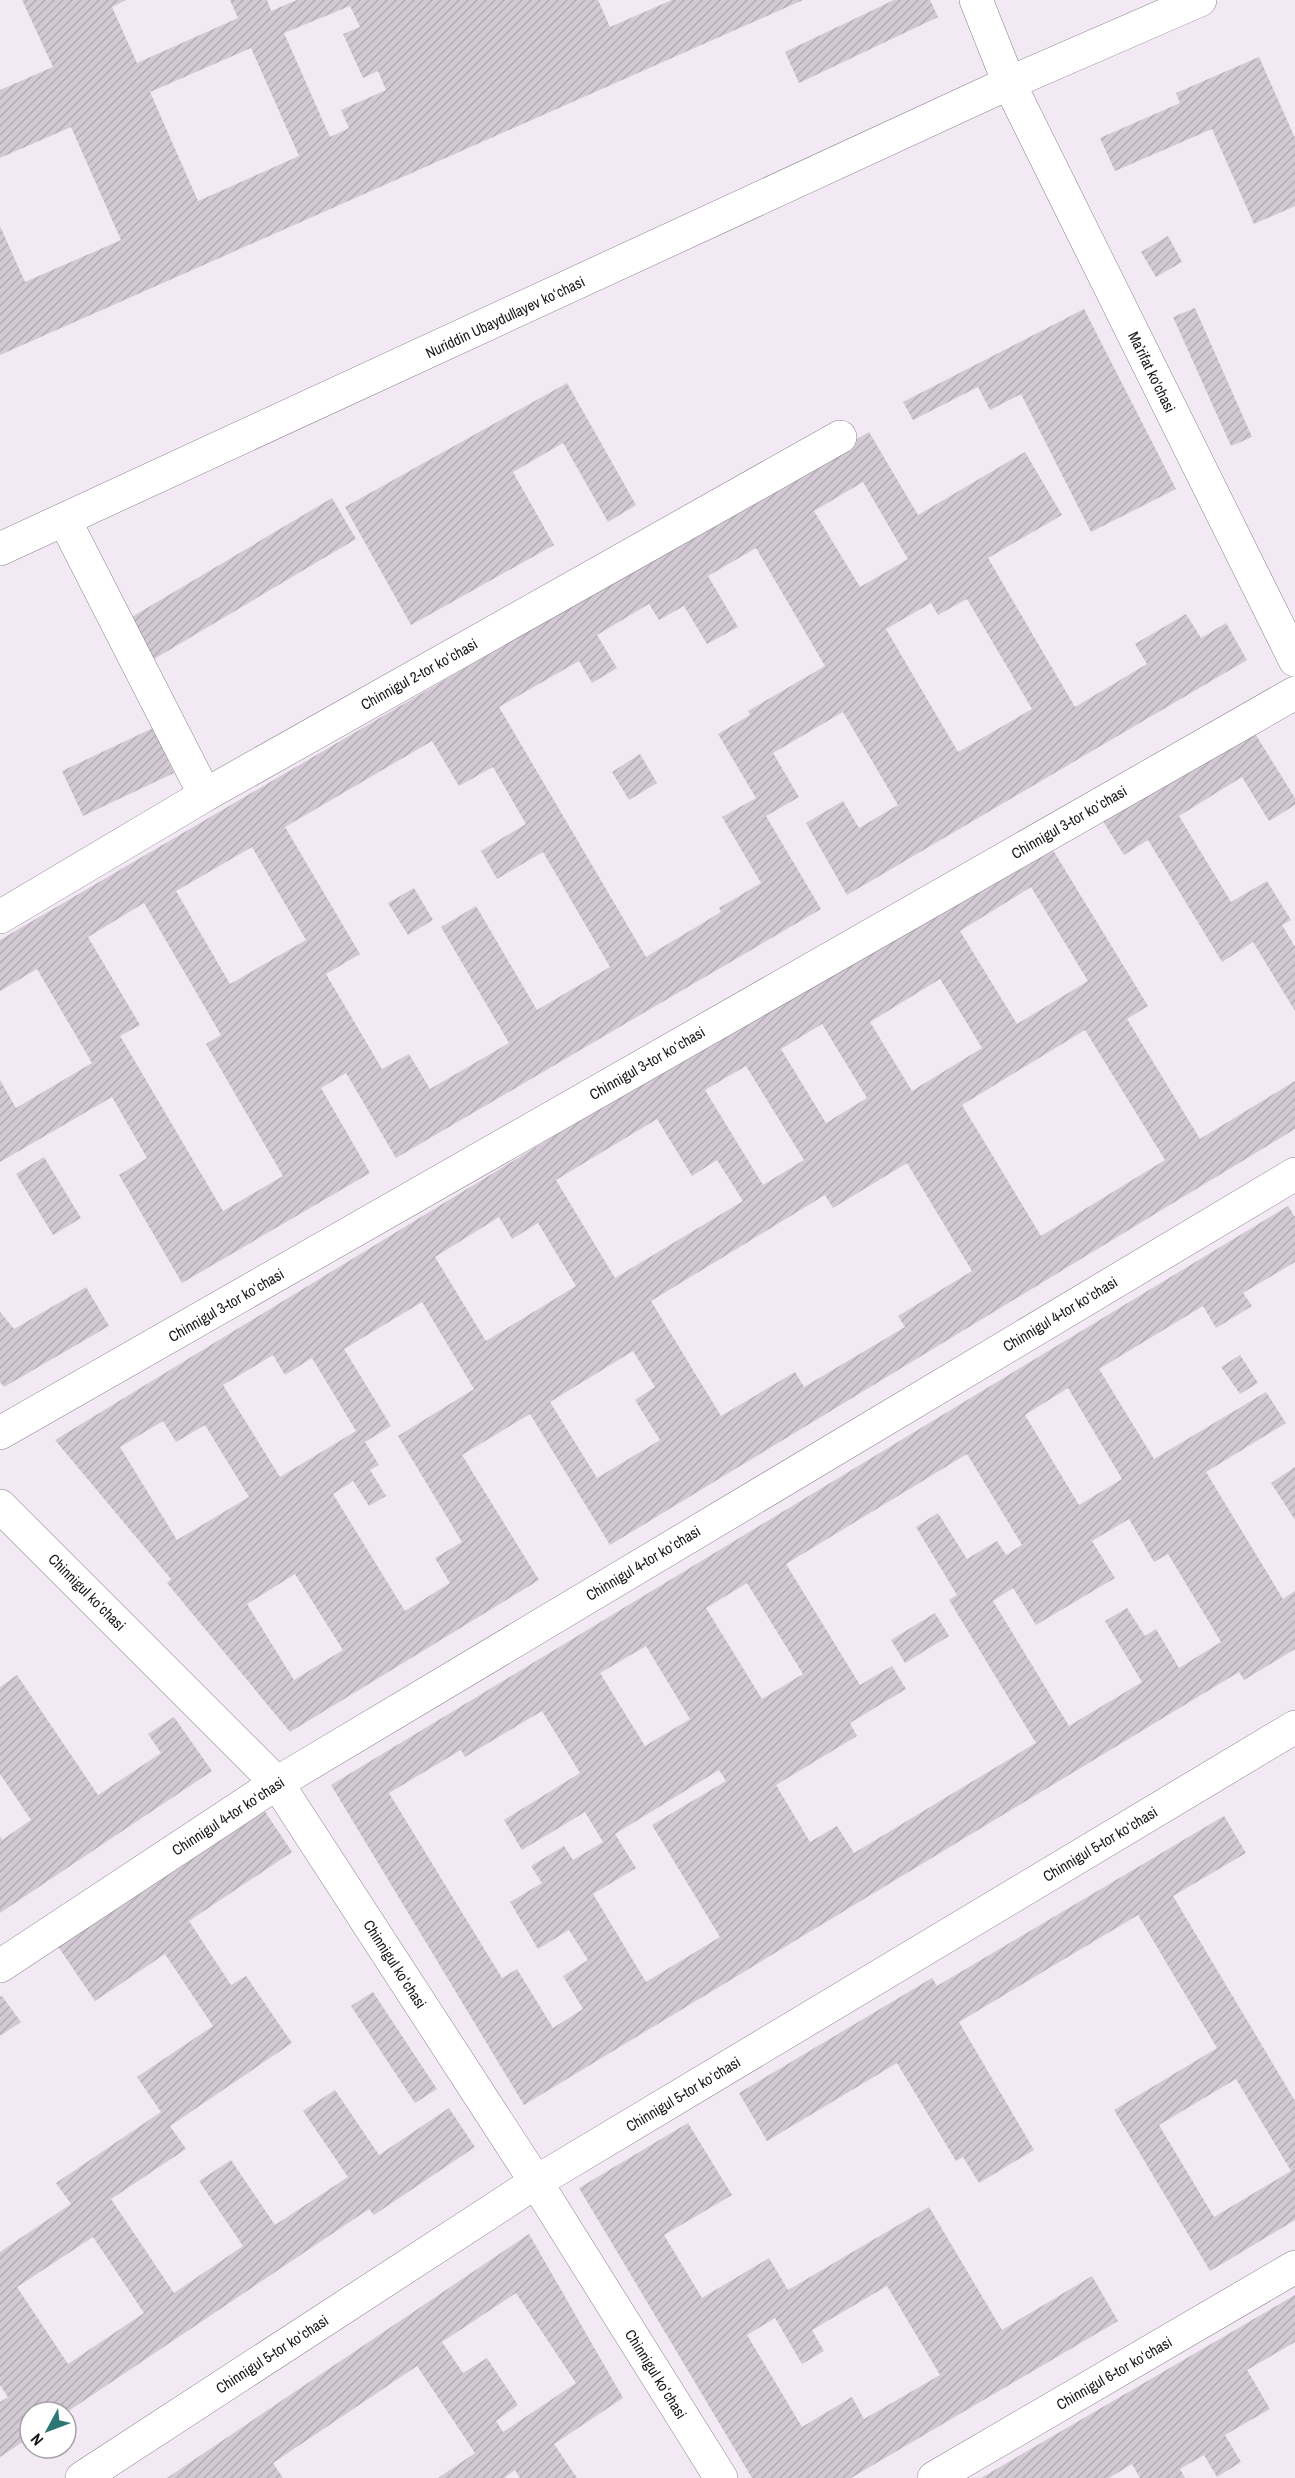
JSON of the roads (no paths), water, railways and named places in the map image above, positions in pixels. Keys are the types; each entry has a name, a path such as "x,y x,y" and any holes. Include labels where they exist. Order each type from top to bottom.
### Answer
{"street":[{"name":"Maʼrifat ko'chasi","path":"976,0 1009,83 1295,660"},
{"name":"Nuriddin Ubaydullayev koʻchasi","path":"0,549 65,521 1009,83 1200,0"},
{"name":"Chinnigul 2-tor koʻchasi","path":"0,916 204,795 840,437"},
{"path":"65,521 204,795"},
{"name":"Chinnigul 3-tor koʻchasi","path":"5,1421 1295,693"},
{"name":"Chinnigul 4-tor koʻchasi","path":"0,1966 277,1783 1295,1174"},
{"name":"Chinnigul koʻchasi","path":"0,1506 277,1783 536,2182 721,2478"},
{"name":"Chinnigul 5-tor koʻchasi","path":"82,2478 536,2182 1295,1727"},
{"name":"Chinnigul 6-tor koʻchasi","path":"934,2478 1295,2267"}]}
